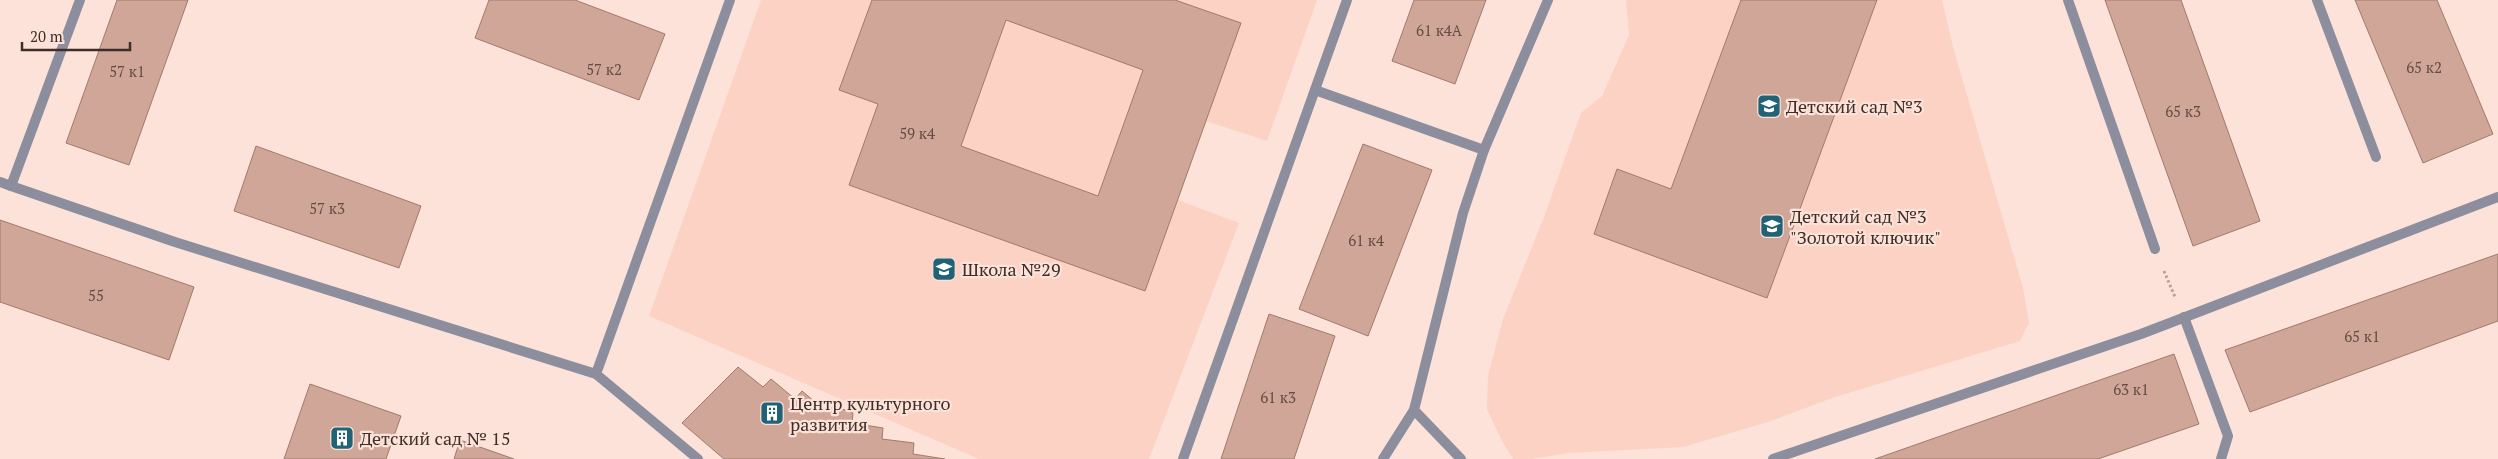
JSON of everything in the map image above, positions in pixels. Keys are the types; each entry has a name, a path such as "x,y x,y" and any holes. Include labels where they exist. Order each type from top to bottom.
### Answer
{"lane":[{"path":"11,186 80,0"},
{"path":"596,374 730,0"},
{"path":"1184,459 1347,0"},
{"path":"1383,459 1414,410 1463,213 1484,150 1548,0"},
{"path":"2068,0 2155,249"},
{"path":"2317,0 2376,157"},
{"path":"1315,90 1484,150"},
{"path":"0,182 175,242 596,374 698,459"},
{"path":"1773,459 2184,317 2498,196"},
{"path":"2184,317 2228,436 2221,459"},
{"path":"1414,410 1461,459"}],"path":[{"path":"2155,249 2184,317"}],"shaded area":[{"name":"Школа №29","path":"761,0 1317,0 1267,141 1206,121 1178,200 1239,223 1149,459 979,459 649,316"},
{"name":"Детский сад №3 \"Золотой ключик\"","path":"1626,0 1942,0 1953,47 2023,288 2029,323 2020,341 1832,398 1771,421 1683,447 1568,453 1531,459 1513,459 1487,409 1488,376 1503,319 1544,217 1581,113 1602,96 1629,35"}],"building":[{"path":"117,0 188,0 129,165 66,143"},
{"path":"489,0 575,0 665,34 639,100 475,38"},
{"name":"Школа №29","path":"872,0 1175,0 1241,23 1145,291 849,185 878,104 839,90","holes":["1006,20 1143,70 1098,196 961,146"]},
{"path":"1414,0 1486,0 1455,84 1392,61"},
{"path":"1741,0 1877,0 1767,298 1594,234 1617,169 1671,189"},
{"path":"2105,0 2181,0 2260,221 2193,246"},
{"path":"2355,0 2437,0 2493,134 2423,163"},
{"path":"1363,144 1432,170 1368,336 1299,309"},
{"path":"256,146 421,206 399,268 234,211"},
{"path":"0,220 194,287 169,360 0,302"},
{"path":"2498,254 2498,321 2250,412 2225,350"},
{"path":"1269,314 1335,336 1294,459 1221,459"},
{"path":"2174,354 2199,424 2098,459 1875,459"},
{"name":"Центр культурного развития","path":"738,367 763,387 771,379 795,399 802,391 827,412 834,406 853,413 852,423 883,428 882,439 914,443 913,454 945,459 724,459 682,423"},
{"name":"Детский сад № 15","path":"310,384 401,416 386,459 284,459"},
{"name":"Детский сад № 15","path":"460,440 514,459 454,459"}],"place":[{"name":"Детский сад №3","path":"1769,106"},
{"name":"Детский сад №3 \"Золотой ключик\"","path":"1772,226"},
{"name":"Школа №29","path":"944,269"},
{"name":"Центр культурного развития","path":"772,413"},
{"name":"Детский сад № 15","path":"342,438"}]}
